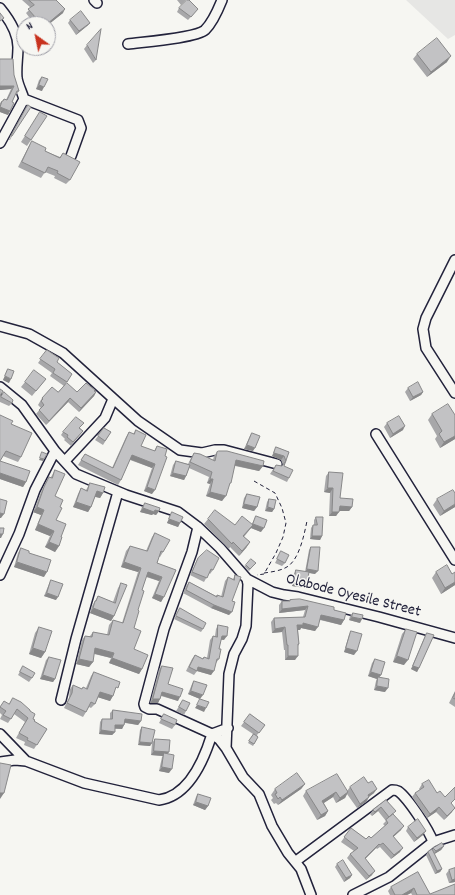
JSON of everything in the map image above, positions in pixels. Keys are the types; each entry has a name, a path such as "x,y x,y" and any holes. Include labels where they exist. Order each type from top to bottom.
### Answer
{"street":[{"path":"128,44 172,39 204,31 215,16 222,0"},
{"path":"0,8 8,17 17,41 16,63 18,79 24,99 0,143"},
{"path":"24,99 78,120 81,128 70,156"},
{"path":"455,260 426,318 423,328 426,348 455,393"},
{"path":"0,326 29,334 63,353 138,421 180,450 202,453 215,450 224,450 277,464"},
{"path":"0,386 22,405 55,451 76,474 118,492 178,512 198,527 250,578 248,584 246,626 242,639 234,654 229,674 226,748"},
{"path":"65,461 105,418 113,399"},
{"path":"376,434 455,560"},
{"path":"0,575 19,534 35,490 55,451"},
{"path":"61,700 76,639 118,492"},
{"path":"198,527 192,552 164,629 144,704 145,707 149,709 157,709 212,734 219,739 244,777 259,794 272,826 284,847 296,861 305,878 311,895"},
{"name":"Olabode Oyesile Street","path":"250,578 272,592 284,596 298,597 455,638"},
{"path":"212,734 228,728"},
{"path":"0,734 26,761"},
{"path":"0,762 15,760 26,761 84,783 159,800 171,798 185,788 208,750 212,734"},
{"path":"296,861 392,790 398,791 416,812 430,834 433,842"},
{"path":"353,895 389,877 433,842 455,835"}],"path":[{"path":"254,481 275,493 282,508 286,523 283,537 264,574"},
{"path":"250,578 286,568 296,557 303,540 306,521"}],"shaded area":[{"path":"406,0 455,0 455,35 448,39"}],"building":[{"path":"29,0 56,0 65,9 56,16 34,16 28,9 34,5"},
{"path":"187,0 189,0 198,9 191,17 179,8"},
{"path":"81,11 90,23 79,31 70,20"},
{"path":"0,13 4,18 0,21"},
{"path":"101,29 96,60 87,45"},
{"path":"437,38 451,56 431,72 417,54"},
{"path":"0,59 13,59 14,75 19,91 17,91 12,102 14,103 10,111 0,107 4,99 7,100 14,86 0,86"},
{"path":"42,77 48,79 44,87 39,85"},
{"path":"28,105 31,107 11,136"},
{"path":"40,112 47,116 31,140 25,136"},
{"path":"32,141 46,148 45,151 60,158 63,153 80,162 70,180 57,173 58,171 48,167 45,173 22,162"},
{"path":"47,350 59,358 57,362 72,374 67,382 53,373 55,369 40,359"},
{"path":"8,369 14,371 11,379 5,376"},
{"path":"34,370 46,379 36,391 25,382"},
{"path":"418,382 423,392 413,397 408,388"},
{"path":"67,383 77,392 86,383 96,392 81,408 70,398 49,421 39,410 44,405 41,401 43,399 42,398 52,387 58,392"},
{"path":"0,389 3,391 0,396"},
{"path":"4,392 13,400 12,403 1,397"},
{"path":"448,404 455,415 455,436 444,442 439,434 442,431 432,414"},
{"path":"0,415 13,421 11,424 32,433 21,457 6,451 0,461"},
{"path":"399,416 405,426 393,434 387,423"},
{"path":"76,417 84,423 79,428 83,431 73,442 67,437 68,435 63,432"},
{"path":"104,428 111,432 105,441 98,436"},
{"path":"136,430 146,435 141,446 155,451 157,446 167,449 165,456 167,457 155,490 147,487 155,464 132,455 121,480 81,460 85,454 113,468 129,432 134,434"},
{"path":"252,433 260,436 255,448 247,445"},
{"path":"276,447 289,452 286,461 284,456 274,453"},
{"path":"227,451 264,461 263,466 236,460 231,483 226,496 210,492 213,479 210,479 212,472 190,462 194,453 200,454 215,461 217,452"},
{"path":"42,452 47,454 44,459 40,458"},
{"path":"0,461 30,471 26,482 0,473"},
{"path":"176,461 190,465 186,476 173,473"},
{"path":"286,461 284,466 293,470 289,478 273,471 276,465 282,466"},
{"path":"55,470 65,474 55,496 63,500 60,507 62,508 56,520 66,524 59,546 49,542 54,531 38,524 44,510 37,507 44,487 49,477 52,478"},
{"path":"329,472 343,473 340,498 353,499 352,507 340,506 339,512 332,512 333,488 328,488"},
{"path":"90,483 105,487 103,493 97,491 91,507 76,502 81,488 87,491"},
{"path":"453,490 455,493 455,504 444,511 437,499"},
{"path":"247,494 260,497 257,507 244,504"},
{"path":"0,499 7,501 4,514 0,513"},
{"path":"269,499 276,500 274,509 268,507"},
{"path":"145,503 160,508 159,511 155,510 154,512 143,508"},
{"path":"215,510 235,525 242,516 253,525 243,536 250,542 242,551 233,542 232,544 208,519"},
{"path":"172,512 183,517 180,523 169,519"},
{"path":"256,516 267,520 264,528 253,524"},
{"path":"316,517 323,517 322,536 312,536 313,525 317,525"},
{"path":"0,528 4,528 3,534 0,534"},
{"path":"155,533 170,540 163,552 161,551 157,563 176,570 164,597 155,594 162,577 148,572 142,590 144,591 134,628 141,631 134,649 148,655 142,669 112,658 114,653 95,648 93,662 79,659 85,636 92,637 93,632 109,635 113,620 123,623 141,568 124,562 130,546 147,551"},
{"path":"311,547 320,547 318,571 307,569"},
{"path":"21,548 29,551 29,553 51,560 47,572 17,562"},
{"path":"207,550 219,558 213,570 211,569 207,578 192,572 198,558"},
{"path":"281,551 289,555 285,563 277,559"},
{"path":"251,559 256,563 250,569 246,565"},
{"path":"447,565 452,574 455,572 455,582 445,588 436,572"},
{"path":"296,570 309,572 307,584 294,582"},
{"path":"235,575 241,577 232,601 235,602 232,612 214,605 186,590 189,582 217,597 217,595 223,597 228,577 234,580"},
{"path":"51,580 63,584 58,597 47,593"},
{"path":"121,583 127,585 114,616 93,608 98,596 115,603"},
{"path":"300,599 334,607 334,610 346,613 344,620 321,615 318,627 303,623 303,625 297,625 299,644 298,656 288,656 285,627 275,629 274,618 305,617 308,606 282,609 282,601"},
{"path":"180,608 206,623 203,629 176,616"},
{"path":"353,613 363,615 362,619 352,617"},
{"path":"218,625 228,627 227,636 222,636 219,649 221,649 219,659 217,659 214,671 198,667 197,671 189,667 195,655 203,659 204,657 209,659 213,636 217,637"},
{"path":"39,627 52,631 45,652 33,648"},
{"path":"406,629 417,632 408,660 397,656"},
{"path":"351,631 362,634 357,651 346,648"},
{"path":"427,633 434,635 419,668 413,666"},
{"path":"49,657 61,660 55,679 43,675"},
{"path":"375,659 385,662 381,675 371,672"},
{"path":"23,666 35,673 32,678 20,672"},
{"path":"162,666 173,668 168,684 183,689 180,697 162,692 160,699 153,699"},
{"path":"94,672 120,682 118,688 116,687 113,696 100,692 95,704 91,702 86,712 67,703 72,693 73,685 82,689 83,687 87,689"},
{"path":"378,677 389,679 388,688 377,686"},
{"path":"194,681 207,685 203,695 191,691"},
{"path":"13,698 21,702 35,714 33,719 35,720 34,721 47,729 37,745 27,740 28,738 19,733 28,718 17,709 11,719 3,715 6,711 0,707 4,701 9,704"},
{"path":"200,699 209,702 206,708 197,705"},
{"path":"183,700 190,703 186,711 179,707"},
{"path":"113,710 142,714 141,721 125,719 124,725 115,725 115,732 101,730 102,719 112,719"},
{"path":"164,714 177,720 175,725 161,719"},
{"path":"250,714 265,725 259,733 244,722"},
{"path":"142,727 155,730 152,743 140,742"},
{"path":"254,734 258,737 254,744 249,741"},
{"path":"155,739 170,740 169,752 154,751"},
{"path":"164,753 174,755 172,769 162,767"},
{"path":"0,763 11,765 4,793 0,793"},
{"path":"297,773 305,784 282,800 280,797 278,799 275,794 277,793 275,789"},
{"path":"337,774 348,792 340,798 336,792 322,801 328,811 321,815 306,791"},
{"path":"364,777 368,783 372,781 377,789 368,795 369,797 360,804 350,787"},
{"path":"429,780 437,793 440,791 445,797 455,787 455,799 451,803 455,808 447,816 439,807 430,814 415,793 424,787 422,784"},
{"path":"198,794 211,798 208,806 196,802"},
{"path":"386,800 396,811 389,817 381,807 375,812 373,810"},
{"path":"393,814 404,826 393,836 403,848 394,855 383,843 380,845 379,844 365,858 375,871 369,876 350,854 358,848 344,837 351,828 366,839 369,836 371,838 388,823 386,820"},
{"path":"418,819 426,831 417,838 408,827"},
{"path":"442,843 444,846 436,851 433,848"},
{"path":"432,849 442,869 437,871 428,852"},
{"path":"343,860 352,875 346,878 337,864"},
{"path":"455,868 455,879 452,880 449,870"},
{"path":"418,872 430,894 455,884 455,895 417,895 414,888 402,895 395,895 391,887"}]}
